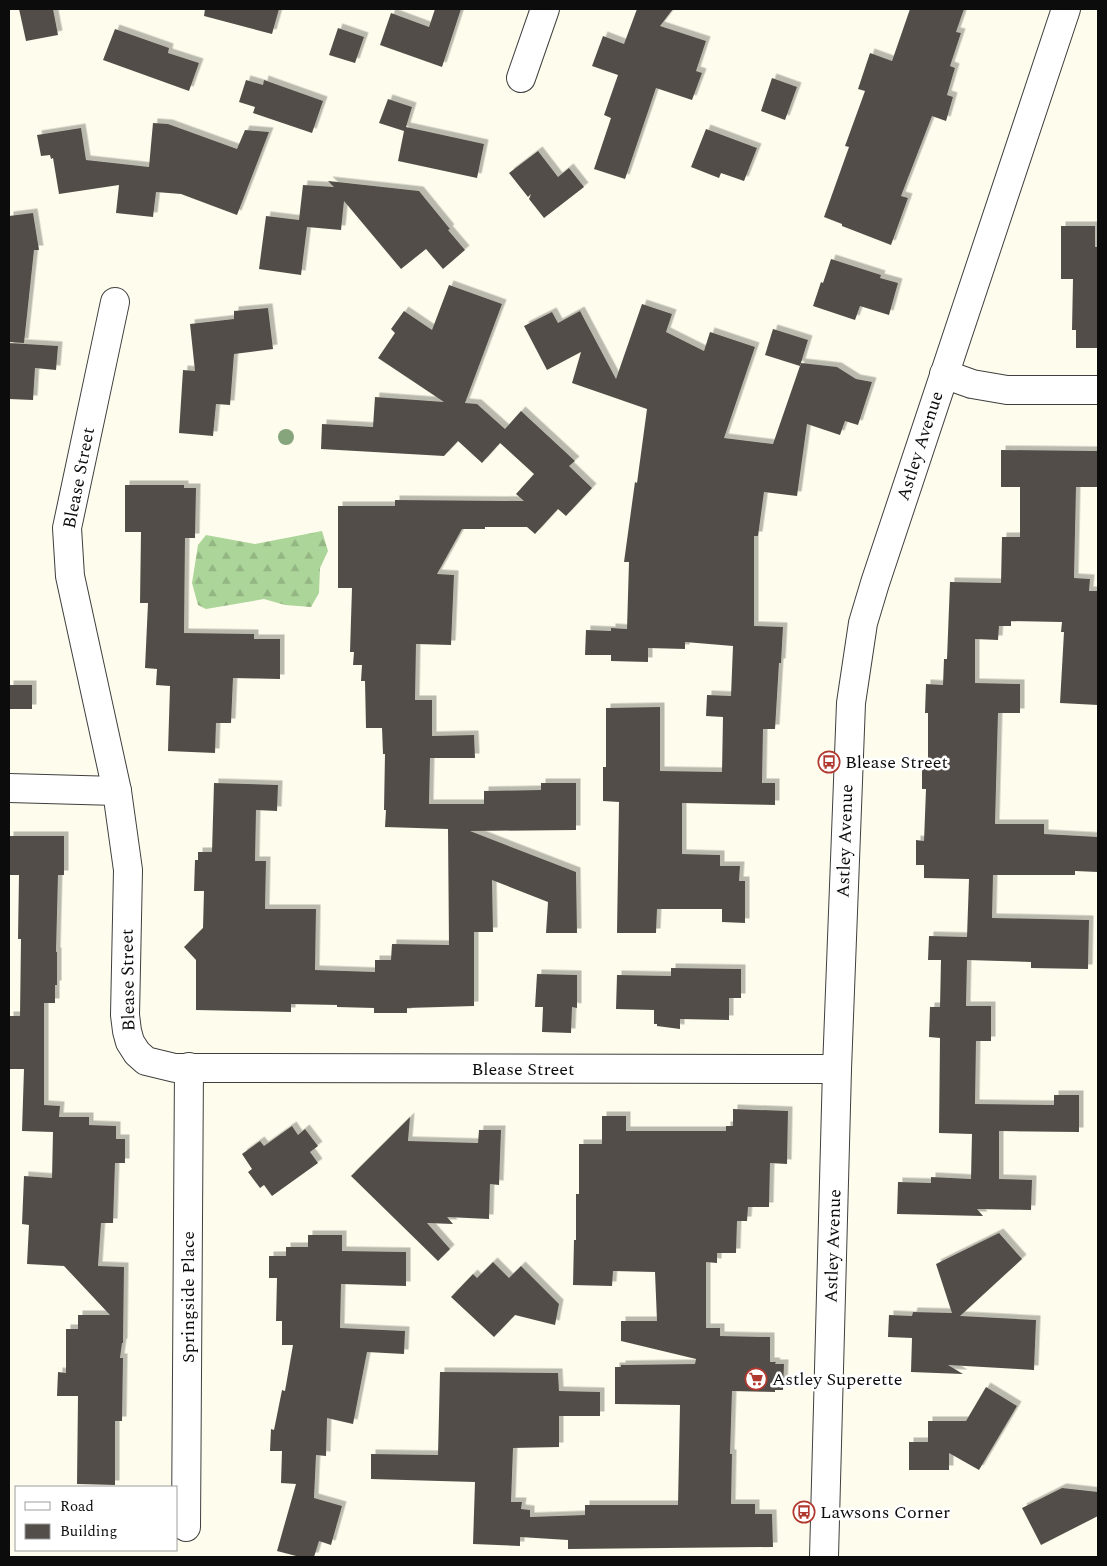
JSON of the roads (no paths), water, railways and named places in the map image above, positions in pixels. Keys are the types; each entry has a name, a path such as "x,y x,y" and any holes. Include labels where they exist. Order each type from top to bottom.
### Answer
{"street":[{"path":"522,78 545,9"},
{"name":"Astley Avenue","path":"824,1557 850,712 856,666 863,623 868,607 1066,9"},
{"name":"Blease Street","path":"115,302 67,528 70,576 117,791 128,870 125,1015 130,1042 138,1053 146,1061 175,1068 838,1069"},
{"path":"944,374 978,385 1007,390 1098,390"},
{"path":"9,788 117,791"},
{"name":"Springside Place","path":"186,1527 189,1067"}],"place":[{"name":"Blease Street","path":"829,762"},
{"name":"Astley Superette","path":"756,1379"},
{"name":"Lawsons Corner","path":"804,1512"}]}
